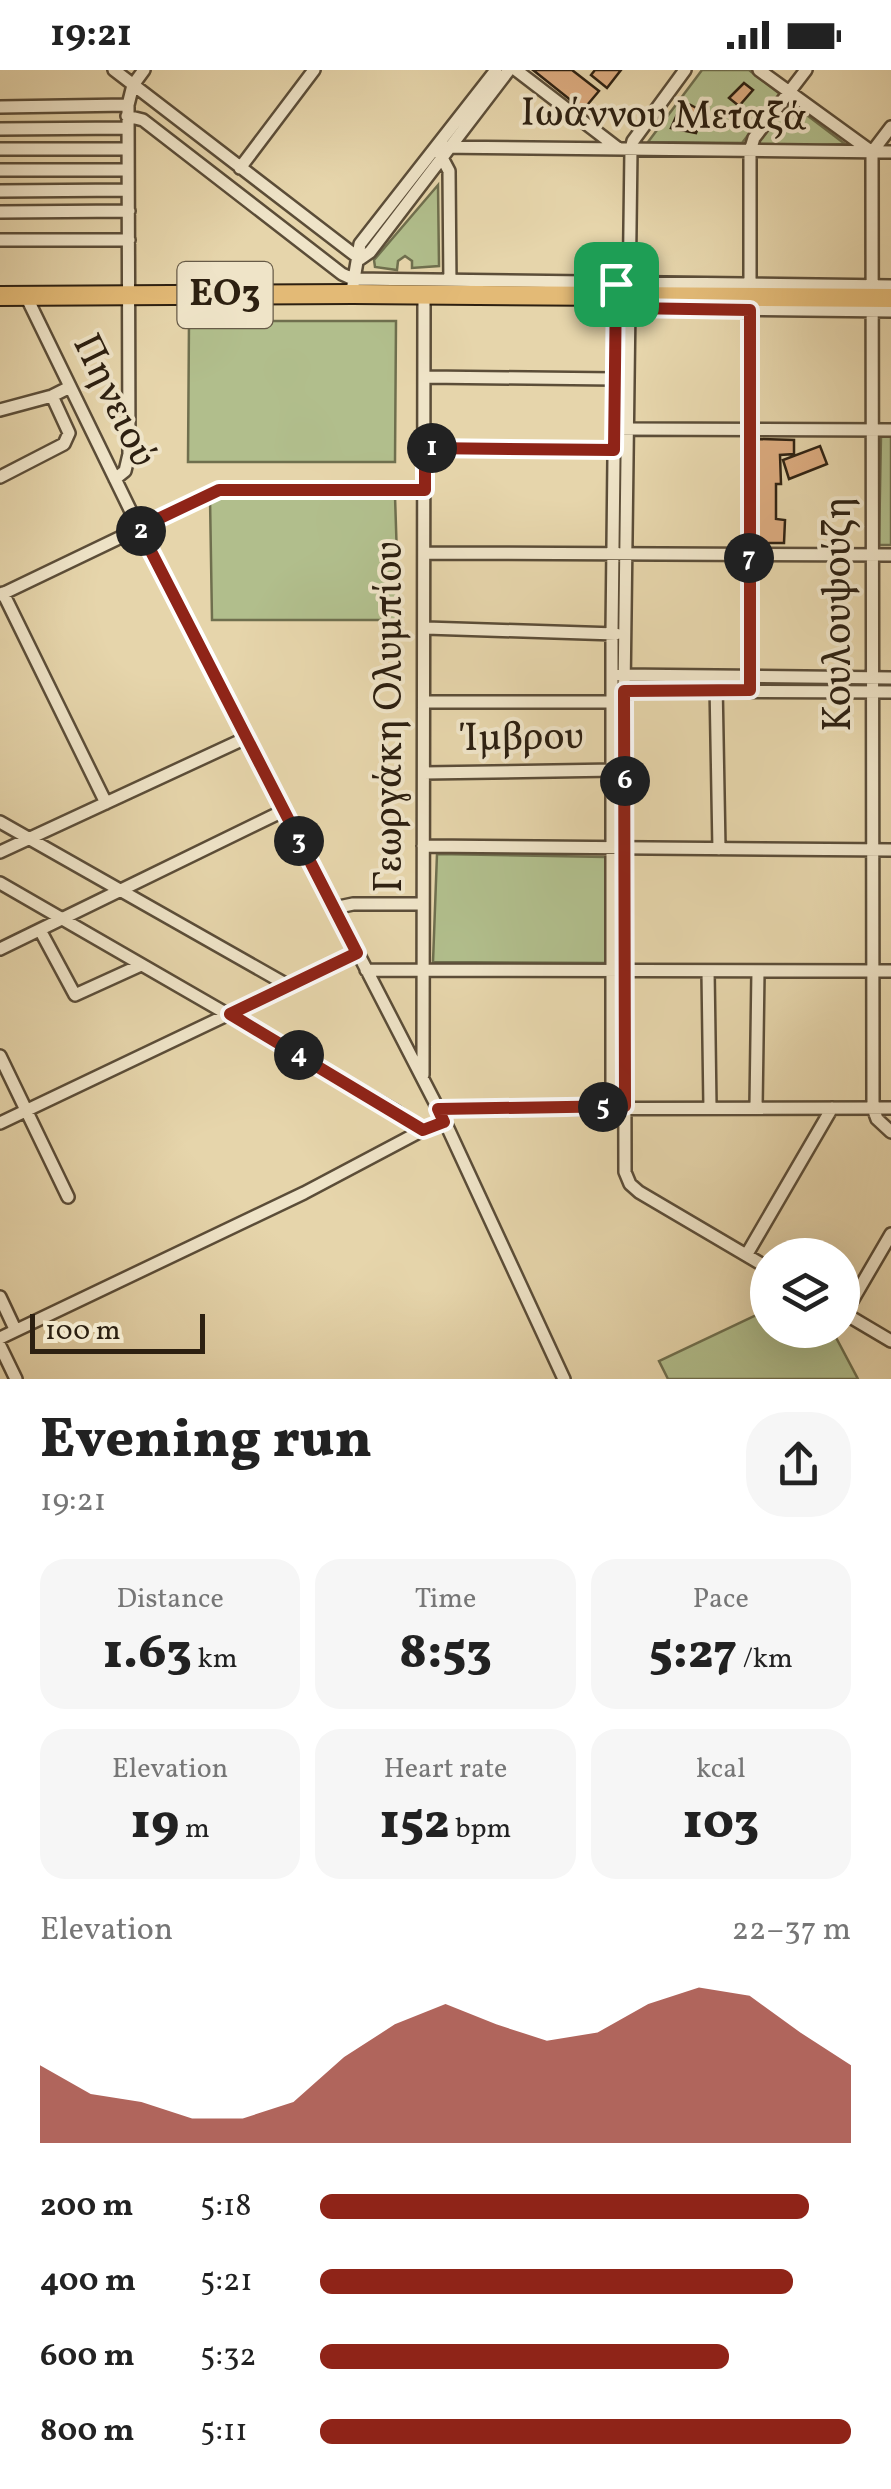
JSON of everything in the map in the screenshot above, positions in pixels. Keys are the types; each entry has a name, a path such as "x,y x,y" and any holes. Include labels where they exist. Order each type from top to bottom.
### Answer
{"highway":[{"name":"ΕΟ3","path":"0,296 353,286 424,295 450,288 622,296 877,298"}],"street":[{"path":"114,70 360,259"},
{"path":"115,480 124,474 128,464 127,117 133,84 144,70"},
{"path":"240,168 314,70"},
{"path":"353,286 360,259 370,252 496,70"},
{"path":"443,150 512,70 625,149"},
{"path":"685,70 625,149 618,634 619,1106 630,1184 750,1256"},
{"path":"758,70 872,152 891,127"},
{"path":"750,690 750,150 754,138 806,70"},
{"path":"0,106 127,117"},
{"path":"0,129 135,116 353,286 450,288 449,170 443,150"},
{"path":"0,149 127,148"},
{"name":"Ιωάννου Μεταξά","path":"443,150 891,152"},
{"name":"Κουλουψούζη","path":"872,152 877,298 873,430 873,1108"},
{"path":"0,170 128,170"},
{"path":"0,191 128,190"},
{"path":"0,212 128,211"},
{"path":"0,240 128,240"},
{"path":"891,286 877,298 891,310"},
{"name":"Γεωργάκη Ολυμπίου","path":"422,1079 424,295"},
{"name":"Πηνειού","path":"26,296 139,528 438,1109 564,1379"},
{"path":"619,554 614,450 621,429 615,379 622,296"},
{"path":"425,377 615,379"},
{"path":"0,410 70,387"},
{"path":"0,477 64,444 68,434 52,396"},
{"path":"621,429 891,430"},
{"path":"425,448 614,450"},
{"path":"106,803 1,594 219,490 425,490"},
{"path":"426,553 891,554"},
{"path":"426,628 618,634"},
{"path":"618,675 891,678"},
{"path":"716,676 719,849"},
{"path":"425,702 750,690 891,692"},
{"path":"0,852 246,738"},
{"name":"Ίμβρου","path":"424,773 618,770"},
{"path":"0,949 283,811"},
{"path":"0,822 289,986"},
{"path":"423,846 891,850"},
{"path":"0,883 423,1130"},
{"path":"334,908 353,904 423,904"},
{"path":"40,930 75,994 141,965"},
{"path":"0,1123 357,953"},
{"path":"366,970 891,971"},
{"path":"708,970 710,1107"},
{"path":"756,1107 758,971"},
{"path":"0,1056 68,1198"},
{"path":"747,1254 832,1108"},
{"path":"873,1108 877,1119 891,1132"},
{"path":"438,1109 891,1108"},
{"path":"16,1379 0,1342 15,1329 304,1193 444,1122"},
{"path":"860,1285 891,1234"},
{"path":"0,1297 15,1329"},
{"path":"860,1322 891,1340"}],"green space":[{"path":"702,70 749,70 780,94 742,143 648,142"},
{"path":"791,103 845,144 758,148 761,136"},
{"path":"438,185 439,266 412,268 412,261 405,256 398,261 397,270 375,267 374,260"},
{"path":"189,321 396,321 395,462 188,462"},
{"path":"881,436 891,436 891,545 879,545"},
{"path":"395,496 399,620 212,620 210,498"},
{"path":"437,854 606,857 606,963 433,962"},
{"path":"750,1318 750,1348 842,1348 858,1379 668,1379 659,1361"}],"building":[{"path":"533,70 572,70 599,91 583,110"},
{"path":"595,70 621,70 607,88 591,75"},
{"path":"744,83 753,90 739,106 729,98"},
{"path":"683,101 704,112 696,133 671,128"},
{"path":"577,301 606,302 606,315 578,315"},
{"path":"758,439 794,440 794,454 780,455 781,484 776,484 776,519 785,520 784,543 757,543"},
{"path":"820,446 827,464 789,479 783,460"}],"route":[{"path":"616,284 629,284 629,308 750,310 750,690 624,691 625,1106 438,1109 444,1122 423,1130 230,1014 357,953 139,528 219,490 425,490 425,448 614,450 616,284"}]}
